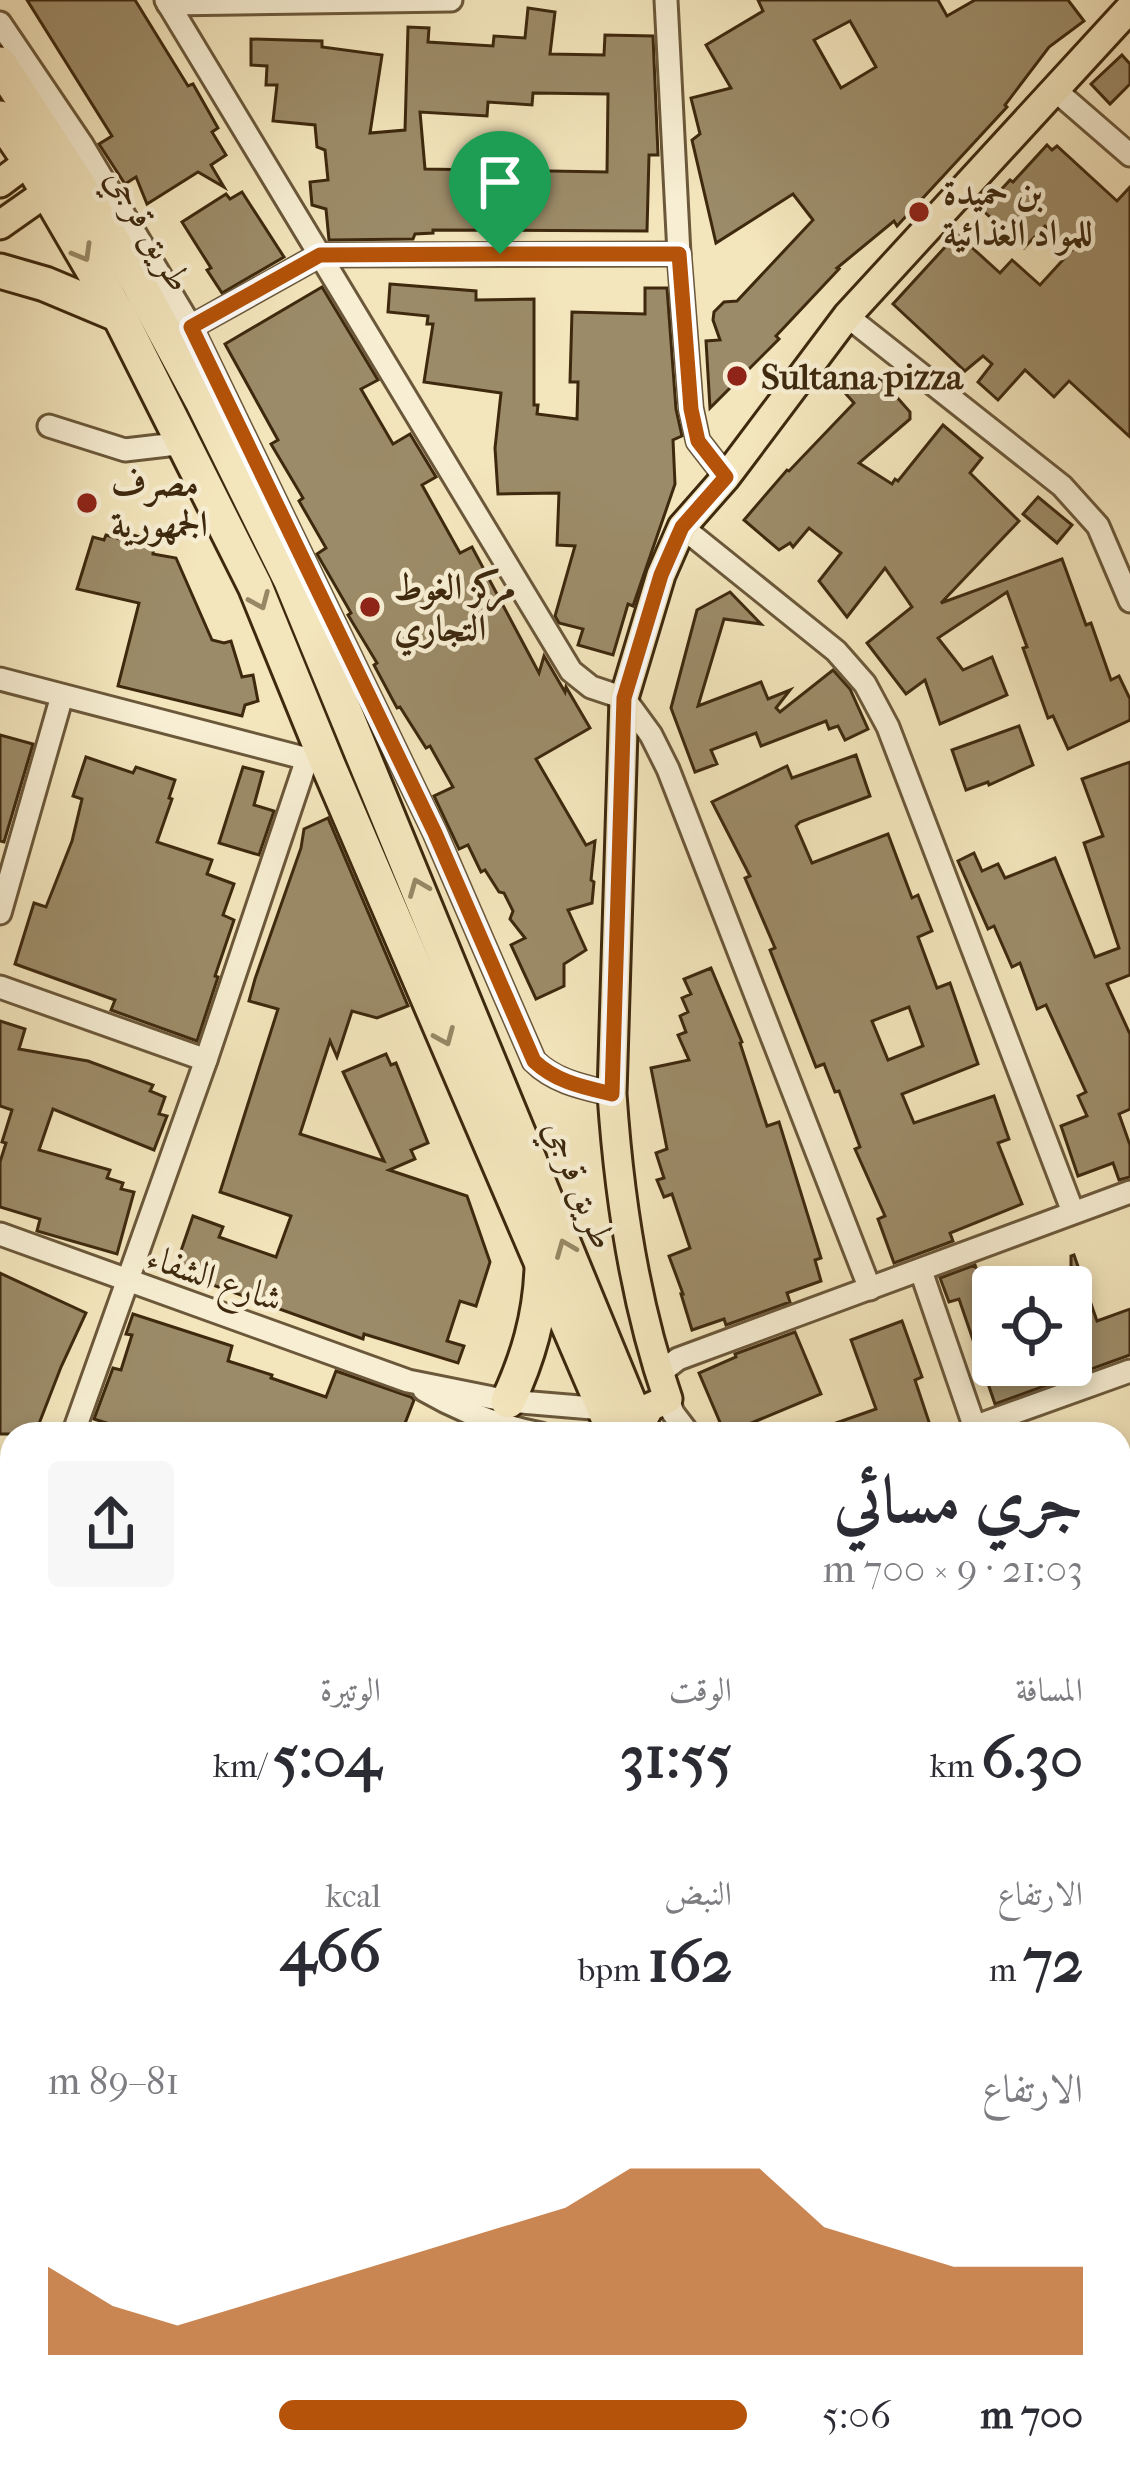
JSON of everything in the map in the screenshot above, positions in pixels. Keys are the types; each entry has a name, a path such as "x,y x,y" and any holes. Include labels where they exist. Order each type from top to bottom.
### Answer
{"highway":[{"name":"طريق قرجي","path":"0,64 60,183 139,284 291,581 636,1413"},
{"name":"طريق قرجي","path":"0,118 41,152"},
{"name":"طريق قرجي","path":"60,183 118,315 255,586 318,762 542,1262 636,1413"},
{"path":"0,271 118,315"},
{"path":"523,1422 524,1367 541,1298 542,1262"}],"main road":[{"path":"636,1413 640,1301 616,1154 612,1094 624,698 661,575 682,527 726,477 847,316 1130,8"},
{"path":"0,183 41,152"},
{"path":"0,224 60,183"}],"street":[{"path":"167,2 451,0"},
{"path":"666,0 691,409 698,441 726,477"},
{"path":"167,2 571,670 591,687 624,698 651,735 871,1289"},
{"path":"0,23 81,142 191,327 435,833 534,1061 563,1081 612,1094"},
{"path":"1055,90 1130,155"},
{"path":"191,327 320,255 679,254"},
{"path":"847,316 1062,486 1098,526 1130,601"},
{"path":"49,426 125,451 185,443"},
{"path":"682,527 836,651 866,684 888,727 1073,1212"},
{"path":"0,679 318,762 77,1422"},
{"path":"0,913 62,696"},
{"path":"0,987 206,1060"},
{"path":"636,1413 678,1359 1130,1192"},
{"name":"شارع الشفاء","path":"0,1234 515,1422"},
{"path":"921,1270 972,1422"},
{"path":"998,1422 1130,1371"},
{"name":"شارع الشفاء","path":"408,1381 460,1411 510,1422"},
{"path":"636,1413 673,1413 679,1422"},
{"name":"شارع الشفاء","path":"551,1422 636,1413"}],"building":[{"path":"27,0 135,0 218,128 212,132 226,155 211,165 224,187 198,172 147,204 136,177 125,184 99,144 112,136"},
{"path":"758,0 938,0 947,16 975,0 1068,0 1084,21 1049,47 1007,107 897,226 894,221 837,268 776,336 779,339 710,408 706,341 720,340 714,312 724,302 737,301 813,220 793,194 716,243 692,140 700,134 691,98 731,88 706,45 763,11","holes":["850,21 876,67 841,88 814,40"]},
{"path":"528,8 555,12 550,54 604,55 605,35 653,36 658,155 649,155 647,231 433,230 415,234 413,239 329,240 326,209 312,205 310,182 328,180 325,150 317,147 315,125 273,121 277,85 266,85 267,66 251,65 251,39 322,41 322,47 382,55 370,133 405,130 408,27 429,28 428,42 493,46 494,36 525,38","holes":["533,93 608,94 607,172 425,169 420,112 487,116 488,102 532,105"]},
{"path":"1122,55 1130,64 1130,84 1110,104 1091,84"},
{"path":"1047,145 1052,150 1057,146 1117,201 1130,187 1130,437 1069,381 1054,397 1025,370 998,400 978,382 992,364 983,356 965,371 893,304 957,234 1000,273 1012,260 1040,285 1072,250 1045,226 1024,248 979,207 994,191 997,194 1013,182"},
{"path":"242,192 284,257 222,293 182,222 226,194 230,199"},
{"path":"390,284 476,291 476,300 534,299 537,414 577,419 578,382 570,382 572,312 645,314 645,288 667,288 682,436 673,440 675,484 613,655 578,645 583,629 559,623 555,616 575,546 557,545 559,493 498,494 495,448 501,393 424,382 433,324 427,324 428,316 388,312"},
{"path":"322,287 378,380 361,389 393,444 410,434 436,477 422,485 460,553 472,547 539,673 544,656 590,728 536,759 586,845 595,841 592,903 568,910 586,950 564,964 564,986 536,999 511,945 525,938 510,919 513,911 504,893 485,870 481,872 468,845 459,849 434,796 453,787 430,746 426,748 397,708 348,615 317,554 326,548 271,444 278,440 225,344"},
{"path":"853,372 861,382 868,377 874,384 880,378 910,412 910,419 859,463 892,484 943,425 982,458 970,473 1019,521 941,603 1062,559 1111,680 1119,676 1130,699 1130,720 1068,749 1053,716 1048,718 1007,592 938,638 963,670 992,657 1007,695 940,724 925,680 906,694 867,643 912,607 885,568 847,617 819,581 841,553 809,528 793,547 790,543 779,550 744,520 854,403 838,385"},
{"path":"1038,497 1072,525 1057,543 1023,514"},
{"path":"126,533 154,541 153,554 176,558 212,640 231,641 242,677 253,675 258,701 245,705 242,716 118,686 139,603 77,589 93,537 124,540"},
{"path":"730,592 761,624 724,619 698,706 761,682 768,699 790,690 776,708 780,712 833,670 850,689 868,729 845,740 838,726 829,729 826,721 761,746 756,733 711,750 717,764 695,772 671,708 697,610"},
{"path":"1019,726 1033,765 966,790 952,750"},
{"path":"0,735 33,744 4,842 0,841"},
{"path":"856,755 870,796 796,826 812,863 888,834 912,898 918,895 932,931 918,937 937,988 950,983 978,1064 902,1094 914,1123 994,1096 1009,1139 998,1143 1022,1204 950,1233 953,1241 894,1263 878,1219 885,1216 855,1149 860,1147 839,1091 835,1092 824,1064 816,1067 745,878 750,876 712,802 787,766 792,778","holes":["909,1007 923,1046 888,1060 872,1021"]},
{"path":"86,757 133,773 136,767 175,780 157,842 212,860 207,874 234,884 223,915 234,920 197,1041 111,1010 115,1000 15,964 34,903 46,907 72,841 82,799 73,796"},
{"path":"1130,762 1130,975 1107,984 1130,1034 1130,1109 1119,1114 1130,1145 1130,1177 1119,1180 1113,1163 1078,1176 1061,1126 1087,1116 1078,1096 1086,1092 1046,1005 1037,1009 1020,963 1012,967 994,926 988,929 958,861 974,853 982,871 998,864 1005,878 1055,858 1095,957 1119,948 1084,843 1103,836 1082,779"},
{"path":"243,767 263,772 254,805 274,811 259,855 219,843"},
{"path":"328,818 408,1006 377,1018 352,1011 337,1057 330,1041 300,1134 384,1161 343,1072 386,1054 391,1065 396,1063 428,1143 411,1150 415,1159 389,1170 467,1196 490,1262 476,1306 460,1301 447,1341 464,1346 458,1363 364,1334 363,1339 174,1271 193,1216 223,1227 219,1237 276,1257 291,1216 220,1192 278,1009 249,1001 255,979 304,829"},
{"path":"711,968 742,1042 767,1126 779,1122 821,1258 815,1260 821,1281 787,1293 790,1302 726,1325 724,1319 692,1330 669,1256 690,1248 672,1194 664,1197 657,1180 664,1178 656,1153 667,1149 651,1068 689,1060 678,1035 686,1032 680,1016 688,1012 682,998 691,994 684,979"},
{"path":"0,1021 25,1029 19,1049 88,1061 153,1085 150,1091 165,1097 159,1114 167,1116 154,1150 53,1109 39,1150 110,1170 107,1178 134,1192 117,1254 37,1231 40,1219 0,1207 0,1162 6,1143 2,1142 12,1110 0,1106"},
{"path":"972,1266 972,1337 959,1299 949,1302 940,1278"},
{"path":"0,1273 86,1313 40,1422 0,1422"},
{"path":"1092,1307 1097,1321 1130,1309 1130,1355 1092,1369"},
{"path":"133,1314 232,1346 228,1361 326,1397 336,1371 414,1400 405,1422 103,1422 94,1419 113,1368 121,1370 132,1335 126,1334"},
{"path":"902,1321 922,1377 915,1380 929,1422 839,1422 876,1409 851,1340"},
{"path":"795,1332 821,1394 754,1422 720,1422 699,1373"},
{"path":"989,1386 1045,1386 995,1404"}],"place":[{"name":"بن حميدة للمواد الغذائية","path":"919,212"},
{"name":"Sultana pizza","path":"737,376"},
{"name":"مصرف الجمهورية","path":"87,503"},
{"name":"مركز الغوط التجاري","path":"370,607"}],"route":[{"path":"500,254 679,254 691,409 698,441 726,477 682,527 661,575 624,698 612,1094 563,1081 534,1061 435,833 191,327 320,255 500,254"}]}
